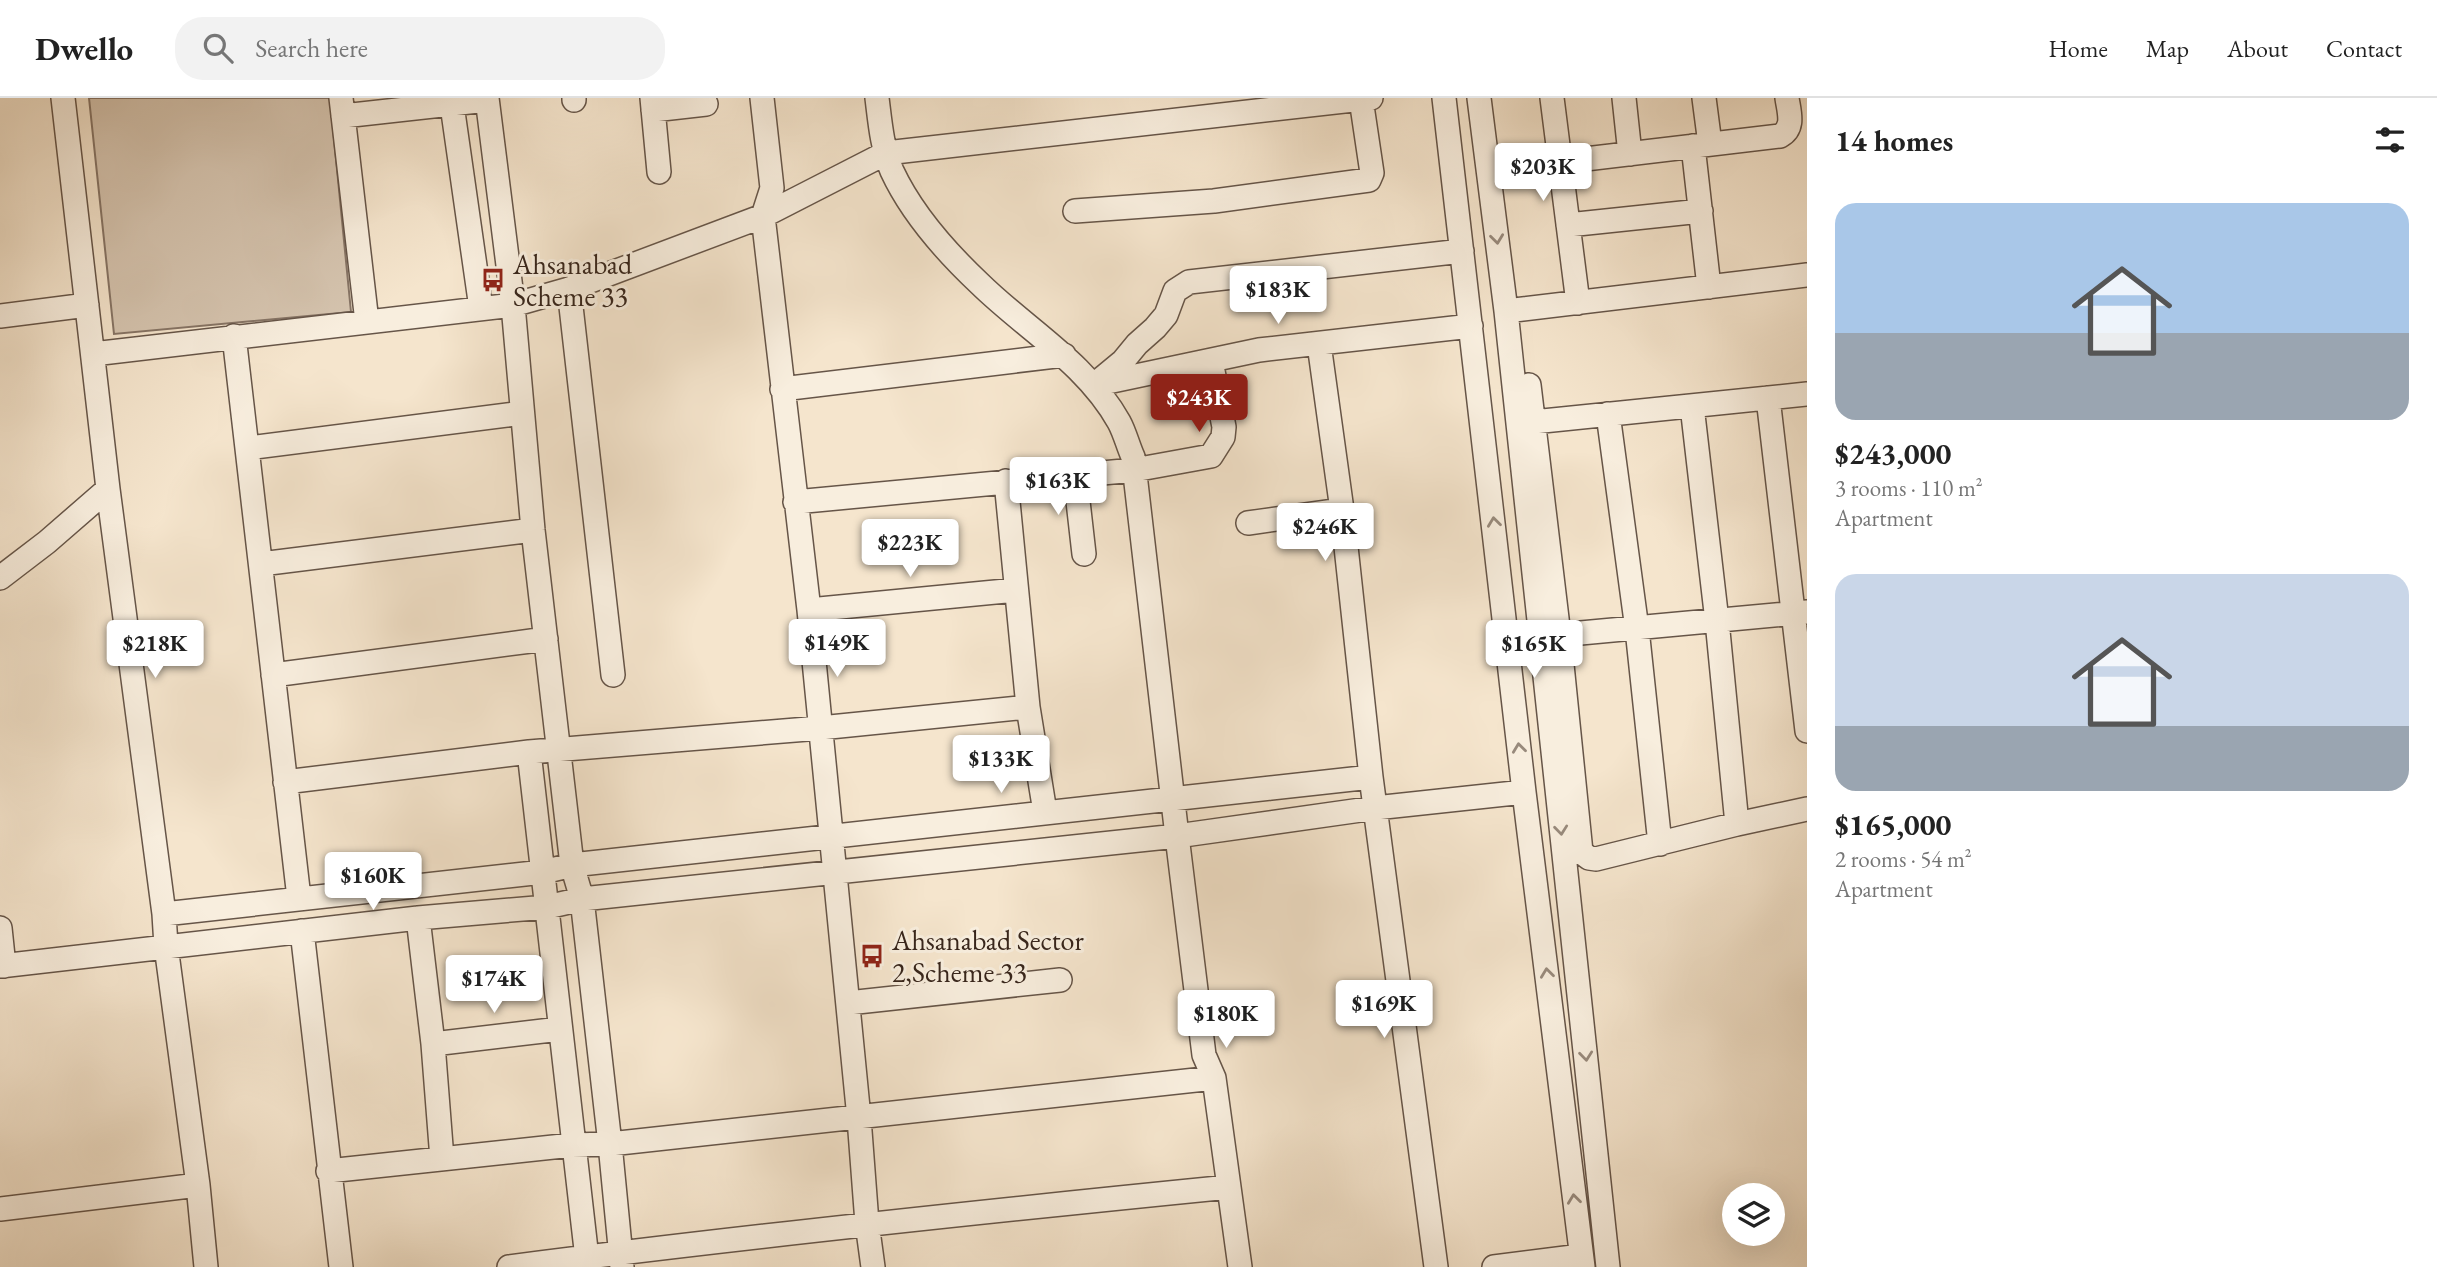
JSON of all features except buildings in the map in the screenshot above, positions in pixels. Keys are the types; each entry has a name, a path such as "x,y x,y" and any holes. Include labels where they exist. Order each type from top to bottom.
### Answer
{"street":[{"path":"63,98 108,489 164,914 206,1267"},
{"path":"762,98 772,188 763,216 809,610 873,1267"},
{"path":"877,98 886,153 893,172 921,221 979,284 1064,355 1094,385 1120,423 1133,457 1204,1055 1214,1078 1240,1267"},
{"path":"1444,98 1524,792 1582,1262 1494,1267"},
{"path":"1479,98 1506,311 1608,1267"},
{"path":"1552,98 1578,303"},
{"path":"1624,98 1630,153"},
{"path":"1704,98 1701,211 1709,287"},
{"path":"1560,162 1785,133 1790,120 1787,98"},
{"path":"367,322 342,107 487,99 513,305 533,530 572,865 582,899 611,1144 621,1259"},
{"path":"93,354 513,305 569,289 763,216 886,153 1171,109 1366,99 1372,173 1369,180 1214,201 1075,211"},
{"path":"451,101 481,308"},
{"path":"659,172 652,104 706,104"},
{"path":"1568,225 1701,211"},
{"path":"1094,385 1123,361 1155,328 1166,315 1175,291 1189,282 1462,251"},
{"path":"1506,311 1807,275"},
{"path":"569,289 613,675"},
{"path":"0,316 87,304"},
{"path":"1094,385 1259,350 1471,326"},
{"path":"234,336 299,898"},
{"path":"1523,338 1559,635 1581,852 1596,859 1807,809"},
{"path":"1319,344 1342,509 1371,777 1436,1267"},
{"path":"782,389 1064,355"},
{"path":"795,502 1134,470 1211,456 1223,437 1224,426 1211,361"},
{"path":"1534,422 1807,394"},
{"path":"1768,398 1801,613 1807,731"},
{"path":"1692,406 1737,824"},
{"path":"248,449 522,413"},
{"path":"1608,414 1637,629 1660,844"},
{"path":"1075,475 1084,554"},
{"path":"1006,481 1028,706 1045,812"},
{"path":"0,578 47,542 108,489"},
{"path":"1248,523 1342,509"},
{"path":"261,564 533,530"},
{"path":"809,610 1016,590"},
{"path":"1559,635 1801,613"},
{"path":"273,675 546,639"},
{"path":"285,782 530,752 1028,706"},
{"path":"530,752 587,1262"},
{"path":"164,914 542,872 572,865 832,835 1371,777"},
{"path":"0,928 2,966 418,918 547,907 582,899 1177,836 1375,807 1524,792"},
{"path":"418,918 433,1044 442,1159"},
{"path":"302,931 341,1267"},
{"path":"848,1003 1059,980"},
{"path":"433,1044 560,1029"},
{"path":"328,1171 572,1144 611,1144 859,1118 1214,1078"},
{"path":"0,1209 198,1185"},
{"path":"509,1267 621,1259 867,1223 1229,1187"}],"shaded area":[{"path":"89,98 330,98 351,312 114,334"}],"place":[{"name":"Ahsanabad Scheme 33","path":"493,280"},
{"name":"Ahsanabad Sector 2,Scheme 33","path":"872,956"}]}
